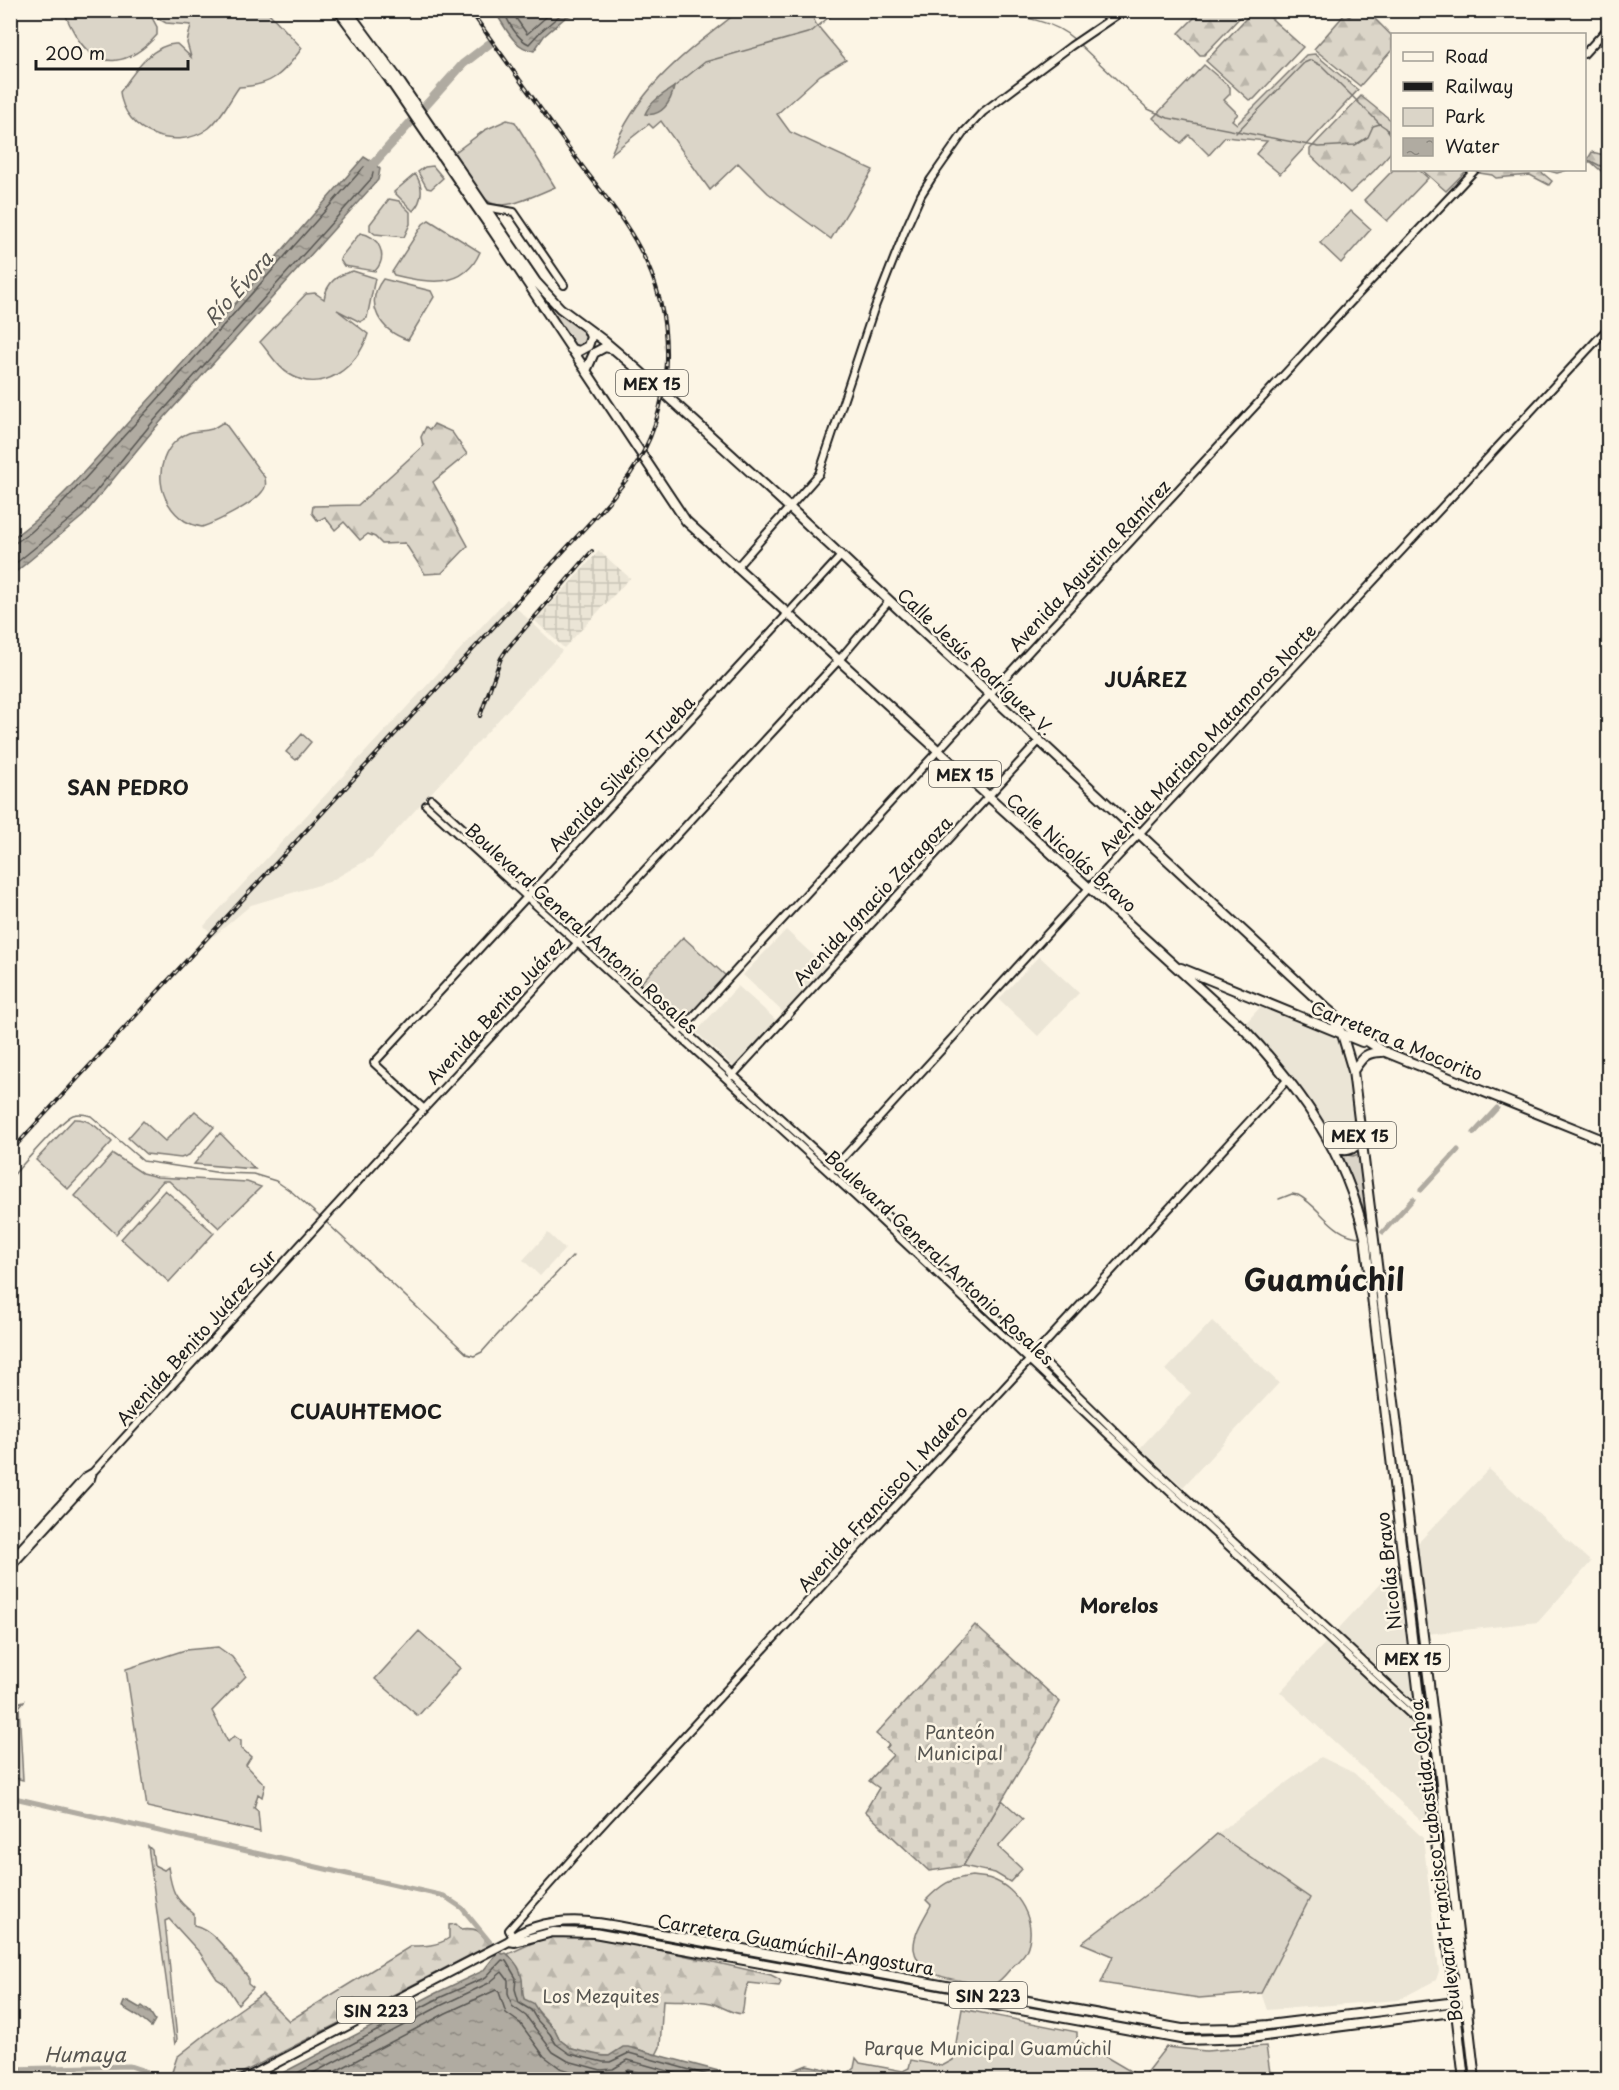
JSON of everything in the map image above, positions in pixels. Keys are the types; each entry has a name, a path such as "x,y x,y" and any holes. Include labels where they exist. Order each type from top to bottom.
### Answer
{"main road":[{"name":"MEX 15","path":"338,10 392,77 485,207 496,229"},
{"name":"MEX 15","path":"347,10 496,229 544,309 586,371"},
{"name":"Calle Jesús Rodríguez V.","path":"496,229 547,295 560,308 615,349 790,508 1325,1007 1356,1034 1384,1051"},
{"path":"571,349 579,351 588,346 591,337 587,328"},
{"path":"586,371 591,357 597,350 605,347 615,349"},
{"name":"Calle Nicolás Bravo","path":"586,371 686,521 1242,1027 1288,1079 1332,1144 1348,1181 1365,1237"},
{"name":"Carretera a Mocorito","path":"1174,965 1608,1142"},
{"name":"MEX 15","path":"1325,1007 1342,1034"},
{"name":"Boulevard Francisco Labastida Ochoa","path":"1342,1034 1353,1071 1434,1724 1475,2079"},
{"path":"1353,1071 1364,1055 1384,1051"},
{"path":"1332,1144 1345,1151 1358,1145 1361,1138"},
{"name":"Nicolás Bravo","path":"1365,1237 1464,2079"},
{"path":"1442,1897 1451,1924 1458,1990 1465,1992"},
{"name":"Carretera Guamúchil-Angostura","path":"512,1940 542,1925 569,1920 600,1923 1182,2029 1268,2025 1454,2001"},
{"name":"Carretera Guamúchil-Angostura","path":"512,1940 572,1931 594,1933 1186,2040 1250,2038 1467,2010"},
{"path":"662,1945 664,1935"},
{"name":"SIN 223","path":"243,2079 512,1940"},
{"path":"1454,2001 1465,1992"}],"street":[{"path":"736,568 819,474 873,312 904,233 926,187 964,132 983,112 1071,46 1124,10"},
{"path":"1586,52 1608,28"},
{"name":"Avenida Agustina Ramírez","path":"677,1035 1474,171"},
{"path":"485,207 514,212 564,285"},
{"name":"Avenida Mariano Matamoros Norte","path":"832,1170 1089,888 1608,328"},
{"name":"Avenida Silverio Trueba","path":"424,1109 374,1063 841,556"},
{"path":"839,660 889,601"},
{"name":"Avenida Benito Juárez","path":"321,1223 839,660"},
{"name":"Avenida Ignacio Zaragoza","path":"728,1081 1040,740"},
{"name":"Boulevard General Antonio Rosales","path":"431,799 734,1075 1029,1360 1422,1725"},
{"name":"Boulevard General Antonio Rosales","path":"426,806 728,1081 832,1170 1035,1353 1134,1450 1420,1714"},
{"name":"Avenida Francisco I. Madero","path":"512,1940 509,1930 585,1844 1288,1079"},
{"name":"Avenida Benito Juárez Sur","path":"93,1472 321,1223"},
{"path":"10,1560 86,1476 93,1472"},
{"path":"10,1568 91,1479 93,1472"},
{"path":"1420,1714 1432,1712"},
{"path":"1422,1725 1434,1724"}],"shaded area":[{"path":"599,551 630,578 564,648 535,621"},
{"path":"507,599 562,651 372,857 329,882 251,905 214,936 204,926"},
{"path":"786,930 827,968 785,1014 743,975"},
{"path":"1039,956 1079,993 1038,1036 999,999"},
{"path":"738,986 777,1021 734,1067 696,1032"},
{"path":"1265,1002 1343,1036 1364,1138 1349,1149 1334,1144 1242,1027"},
{"path":"548,1233 565,1249 540,1276 523,1260"},
{"path":"1212,1321 1279,1383 1183,1487 1140,1448 1191,1393 1166,1370"},
{"path":"1489,1469 1591,1562 1538,1622 1427,1634 1416,1545"},
{"path":"1400,1562 1431,1830 1280,1692"},
{"path":"1321,1757 1354,1773 1423,1838 1439,1971 1436,1980 1398,2000 1267,2010 1261,1993 1310,1898 1217,1834"}],"green space":[{"path":"1202,10 1246,11 1204,55 1200,55 1179,33"},
{"path":"65,11 267,11 302,48 283,71 269,81 239,87 222,114 209,128 182,139 167,138 141,128 124,106 120,92 144,61 160,48 177,44 191,57 187,43 191,25 166,23 150,14 157,27 157,35 147,45 126,58 105,60 85,48 71,27"},
{"path":"739,11 810,11 816,24 846,60 820,75 777,114 790,132 873,170 831,239 768,193 738,163 710,190 661,121 653,128 649,124 611,154 635,108 649,90 699,42"},
{"path":"1253,11 1263,11 1303,47 1254,99 1249,100 1206,61"},
{"path":"1355,11 1367,11 1391,35 1391,51 1360,86 1314,49 1345,14 1349,17"},
{"path":"1315,54 1358,90 1280,174 1256,154 1267,141 1225,137 1209,155 1189,135 1181,143 1153,118 1204,65 1230,87 1230,94 1224,100 1238,114 1232,120 1237,124 1306,55"},
{"path":"1361,96 1391,120 1391,152 1350,193 1310,155 1310,149"},
{"path":"507,120 515,122 555,187 516,202 504,205 493,204 476,188 454,153 485,130"},
{"path":"1592,152 1608,156 1608,177 1591,162 1586,162"},
{"path":"433,166 443,178 431,189 427,188 418,172 425,167"},
{"path":"1392,171 1420,171 1428,178 1387,221 1364,200"},
{"path":"1423,171 1466,171 1446,191"},
{"path":"1481,171 1540,171 1552,181 1549,185 1530,175 1496,178 1479,173"},
{"path":"415,174 420,183 421,193 419,202 413,211 394,192"},
{"path":"389,199 399,201 410,212 410,224 404,237 375,234 370,230 370,224"},
{"path":"1351,211 1371,229 1341,263 1320,243"},
{"path":"429,220 480,252 473,264 464,273 443,281 419,280 394,275 392,272 423,224"},
{"path":"360,233 372,238 380,248 381,259 375,271 344,266 340,260"},
{"path":"353,271 375,278 367,318 360,322 337,310 368,334 363,346 347,367 326,379 301,380 289,374 260,342 306,294 315,293 324,299 334,280"},
{"path":"383,279 431,291 434,297 408,340 390,330 378,316 375,298"},
{"path":"539,296 586,331 587,343 579,348 573,345"},
{"path":"224,422 265,478 265,486 257,497 243,507 200,527 185,521 168,504 161,482 161,471 169,449 177,440 186,434 212,429"},
{"path":"434,424 452,432 467,454 433,482 468,546 442,573 425,574 405,543 382,544 368,534 360,540 344,522 335,530 325,517 318,521 312,513 313,506 358,505 423,446 421,437 426,427 430,430"},
{"path":"302,734 311,742 296,760 286,752"},
{"path":"683,937 726,976 682,1023 640,984"},
{"path":"195,1111 214,1127 189,1155 181,1158 146,1154 128,1138 143,1121 165,1141"},
{"path":"74,1119 91,1123 112,1142 68,1189 36,1160"},
{"path":"220,1133 255,1169 194,1164"},
{"path":"1362,1153 1369,1222 1342,1154 1353,1156"},
{"path":"113,1154 142,1173 157,1177 247,1182 261,1187 219,1228 169,1181 163,1181 116,1234 75,1196"},
{"path":"165,1190 214,1233 169,1282 121,1239"},
{"name":"Panteón Municipal","path":"975,1625 1060,1702 963,1866 929,1871 865,1811 879,1788 869,1781 893,1755 886,1749 889,1745 876,1734"},
{"path":"419,1631 460,1668 418,1716 375,1679"},
{"path":"218,1647 232,1657 246,1676 212,1711 228,1742 234,1736 241,1741 241,1748 251,1757 246,1765 265,1785 262,1797 258,1794 254,1808 258,1811 260,1832 147,1807 126,1669 185,1650"},
{"path":"24,1701 19,1707 23,1780 11,1777 10,1705"},
{"path":"1002,1800 1023,1819 998,1847 1022,1869 1010,1882 995,1873 963,1866"},
{"path":"1217,1834 1310,1898 1261,1993 1199,1998 1101,1983 1113,1956 1082,1943 1160,1884"},
{"path":"148,1846 152,1850 154,1865 164,1870 168,1867 175,1894 194,1914 194,1925 217,1939 248,1977 248,1984 253,1988 238,2004 225,1984 217,1979 200,1953 169,1919 165,1921 177,2039 175,2045"},
{"path":"972,1876 1001,1883 1017,1898 1028,1918 1030,1929 1026,1951 994,1984 939,1976 926,1969 915,1954 914,1943 917,1932 931,1905 926,1900 946,1883"},
{"path":"456,1924 461,1929 478,1931 490,1945 230,2079 176,2079 172,2072 177,2057 262,1994 289,2021 411,1946 431,1945 445,1941 449,1938 449,1925"},
{"name":"Los Mezquites","path":"585,1933 771,1975 781,1982 779,1986 749,1983 742,2014 711,2003 663,2000 660,2047 656,2055 634,2048 609,2056 594,2055 572,2049 560,2040 555,2030 524,1999 517,1966 508,1954 550,1935"},
{"name":"Parque Municipal Guamúchil","path":"962,2009 1077,2032 1077,2040 1142,2078 1166,2047 1206,2051 1266,2046 1271,2079 892,2080 879,2076 847,2074 854,2068 856,2058 860,2063 903,2071 909,2068 911,2060 942,2066 953,2060"}],"water":[{"path":"501,10 583,11 566,17 544,36 534,51 521,46 512,38 497,15"},
{"path":"674,87 671,98 661,111 645,114 653,102"},
{"name":"Río Évora","path":"364,157 380,169 378,180 155,428 83,516 11,576 11,539 45,512 75,481"},
{"path":"498,1952 506,1953 518,1968 522,1979 524,1999 533,2003 541,2016 555,2030 560,2040 572,2049 609,2056 623,2047 628,2047 730,2074 759,2079 271,2079 483,1971"},
{"path":"128,2001 150,2012 155,2020 151,2027 122,2007 124,2002"},
{"path":"807,2065 847,2074 892,2079 772,2079"}],"waterway":[{"path":"674,87 705,62 811,32 829,17 843,10"},
{"path":"967,10 1038,21 1064,31 1075,40"},
{"name":"Río Évora","path":"366,172 463,64 489,44"},
{"path":"1079,44 1148,109 1168,118 1319,147 1355,145 1368,137 1373,126 1380,124 1391,135"},
{"path":"1236,133 1304,63 1311,60 1322,66 1380,124"},
{"path":"1586,160 1608,170"},
{"path":"1550,171 1557,173 1564,171"},
{"path":"1474,1133 1497,1108"},
{"path":"10,1179 59,1125 73,1115 84,1114 91,1116 143,1161 221,1173 253,1174 276,1181 321,1218"},
{"path":"1421,1190 1458,1150"},
{"path":"1599,1151 1608,1155"},
{"path":"1279,1199 1292,1194 1298,1195 1342,1232 1361,1237"},
{"path":"1383,1232 1413,1199"},
{"path":"325,1221 467,1354 474,1356 482,1352 573,1256"},
{"path":"10,1797 444,1896 462,1908 498,1952"},
{"name":"Humaya","path":"10,2069 130,2066 145,2071 156,2080"}],"railway":[{"path":"10,1152 603,508 629,476 644,451 655,423 666,365 661,307 653,278 641,251 619,215 470,10"},
{"path":"480,716 501,658 507,649 592,551"}],"district":[{"name":"JUÁREZ","path":"1146,679"},
{"name":"SAN PEDRO","path":"128,787"},
{"name":"Guamúchil","path":"1324,1278"},
{"name":"CUAUHTEMOC","path":"366,1411"},
{"name":"Morelos","path":"1119,1605"}]}
